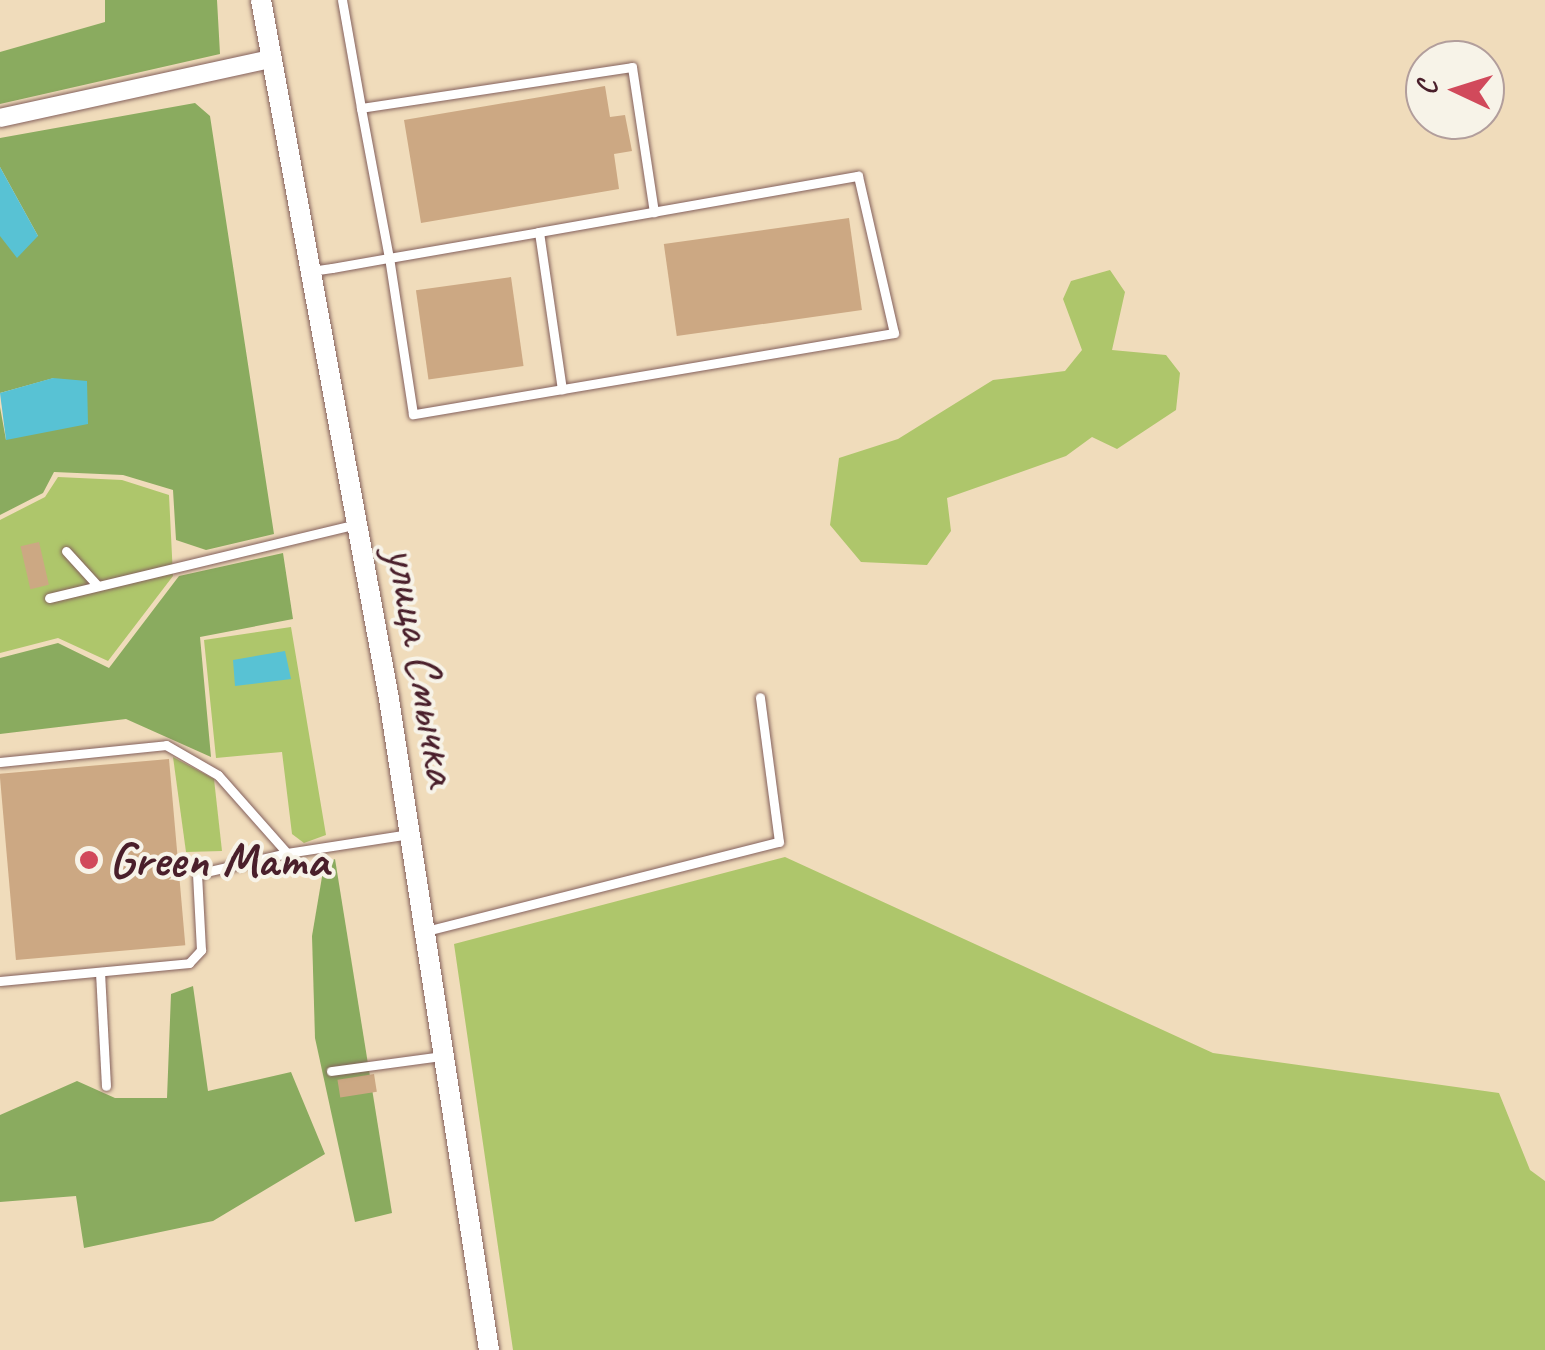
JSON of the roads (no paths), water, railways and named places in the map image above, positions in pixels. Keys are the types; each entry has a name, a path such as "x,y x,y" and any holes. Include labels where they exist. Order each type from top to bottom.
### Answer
{"street":[{"name":"улица Смычка","path":"261,0 410,834 489,1350"},
{"path":"0,118 271,59"}],"lane":[{"path":"312,272 389,258 858,176 894,333 414,414 389,258 342,0"},
{"path":"361,108 632,67 654,212"},
{"path":"539,232 562,389"},
{"path":"48,598 354,526"},
{"path":"66,551 98,586"},
{"path":"426,932 780,842 760,698"},
{"path":"0,762 166,745 218,775 287,853"},
{"path":"0,981 188,963 200,950 197,874 287,853 410,834"},
{"path":"100,972 106,1086"},
{"path":"331,1071 444,1055"}],"water":[{"path":"0,167 38,236 17,258 0,236"},
{"path":"53,378 87,381 88,424 6,440 0,393"},
{"path":"285,651 291,679 235,686 233,660"}],"place":[{"name":"Green Mama","path":"89,860"}]}
